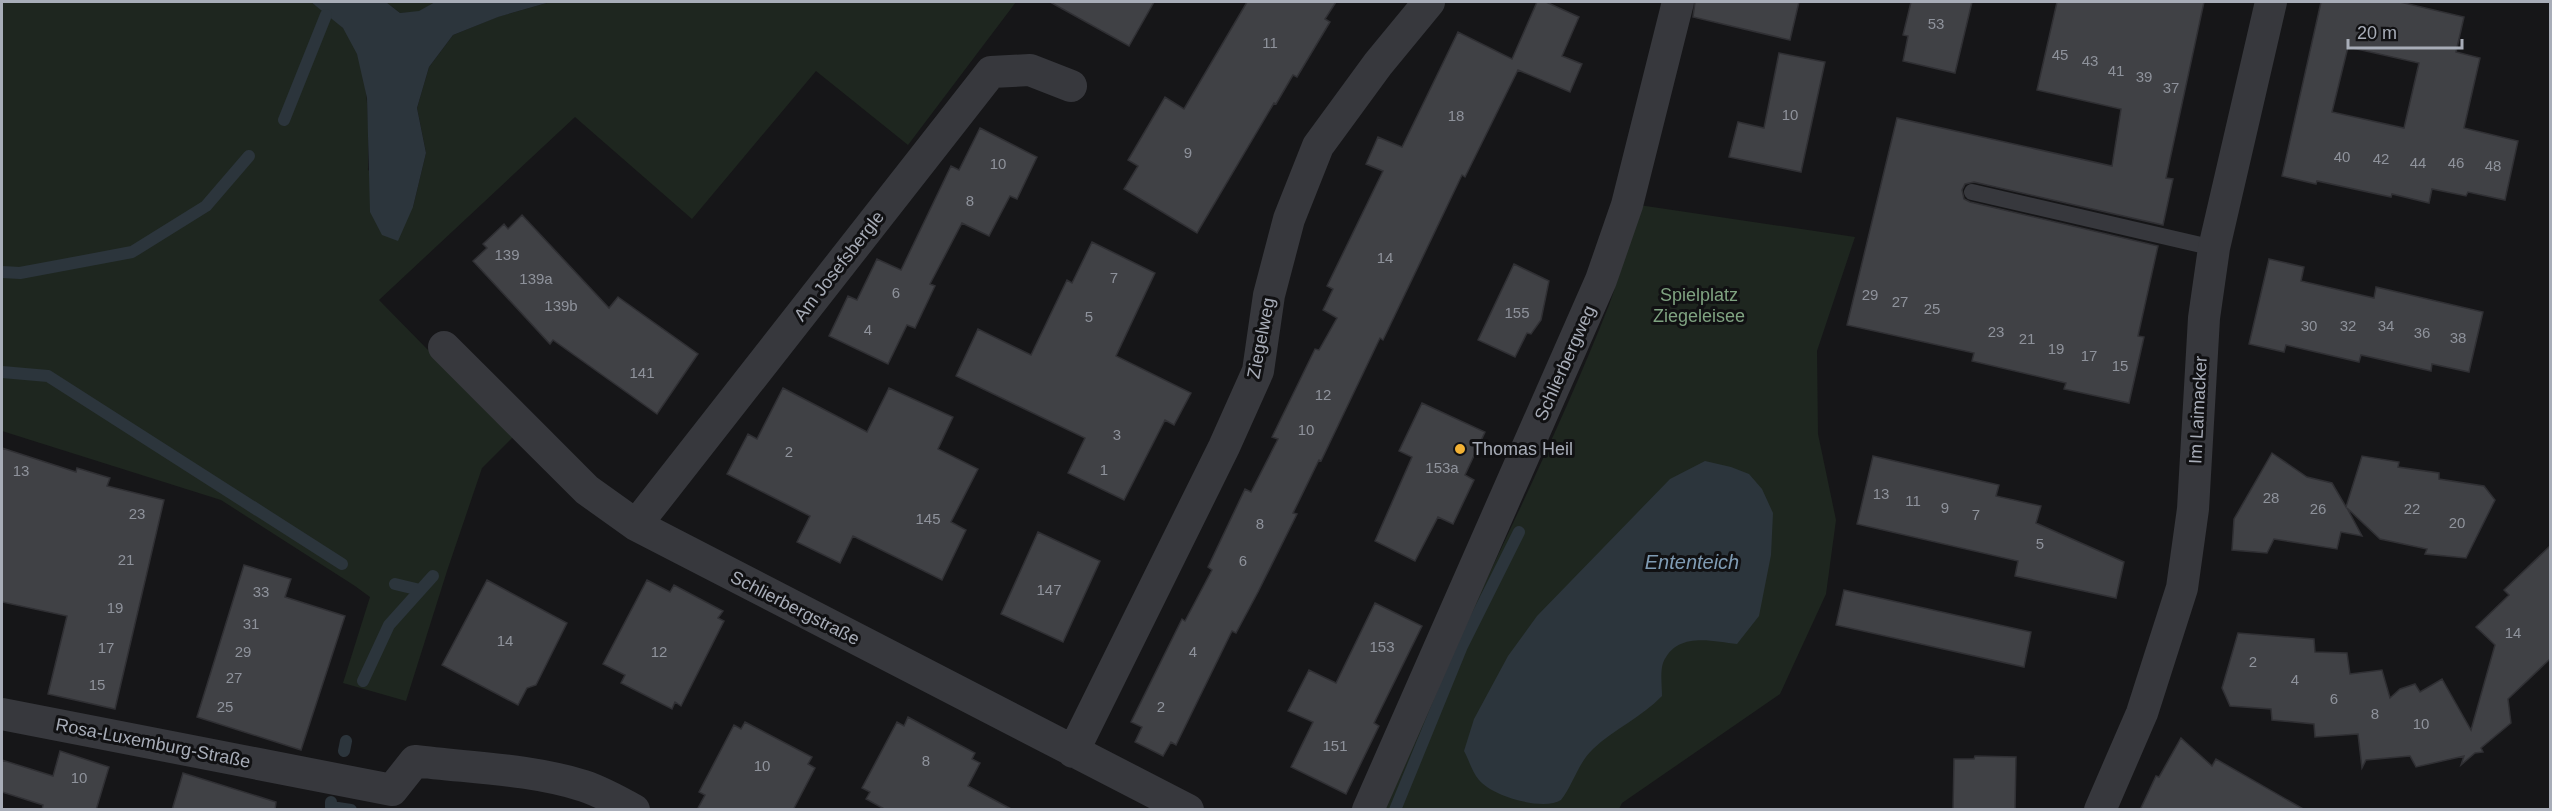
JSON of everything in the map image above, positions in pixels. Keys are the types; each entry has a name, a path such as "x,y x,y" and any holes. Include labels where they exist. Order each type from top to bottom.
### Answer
{"street":[{"name":"Ziegelweg","path":"1073,752 1224,447 1258,371 1269,295 1286,230 1318,146 1377,64 1429,2"},
{"name":"Schlierbergweg","path":"1368,810 1601,280 1627,206 1678,2"},
{"name":"Im Laimacker","path":"2100,810 2142,713 2182,588 2193,509 2204,318 2214,248 2271,2"},
{"name":"Am Josefsbergle","path":"636,525 991,72 1030,70 1071,86"},
{"name":"Schlierbergstraße","path":"444,346 587,490 636,525 1188,810"},
{"name":"Rosa-Luxemburg-Straße","path":"2,714 392,790 415,761 532,775 582,786 605,794 634,810"}],"lane":[{"path":"1972,192 2214,248"}],"green space":[{"path":"2,2 311,2 344,29 360,60 366,97 368,170 413,207 426,153 417,108 429,67 453,35 497,17 550,2 1016,2 908,145 816,71 692,219 575,117 379,300 427,349 459,375 514,436 482,468 406,701 343,683 370,597 355,586 221,500 2,431"},
{"path":"386,2 435,2 419,12 400,13"},
{"name":"Spielplatz Ziegeleisee","path":"1639,205 1855,237 1817,351 1818,434 1836,520 1826,594 1780,694 1622,803 1619,809 1381,810 1583,369 1609,305"}],"water":[{"path":"311,2 386,2 400,13 419,11 435,2 550,2 498,17 453,35 429,67 417,108 426,153 413,207 398,241 382,235 370,212 367,98 357,54 343,28"},
{"name":"Ententeich","path":"1705,461 1749,474 1762,489 1773,513 1771,555 1759,616 1737,644 1696,640 1677,646 1669,653 1662,667 1662,696 1593,749 1583,761 1561,800 1543,804 1531,803 1495,792 1479,780 1464,751 1474,719 1508,656 1537,616 1670,479"}],"building":[{"path":"1050,2 1154,2 1129,46"},
{"path":"1247,2 1336,2 1325,19 1330,22 1297,77 1293,75 1276,104 1274,103 1197,233 1124,189 1138,166 1128,160 1165,97 1184,109"},
{"path":"1537,2 1546,2 1579,17 1562,56 1582,64 1570,92 1518,70 1465,177 1462,175 1383,340 1380,338 1321,461 1319,460 1293,513 1297,514 1258,592 1236,633 1232,631 1176,745 1171,742 1163,756 1135,742 1142,727 1131,722 1182,619 1185,621 1212,570 1208,567 1245,489 1251,492 1278,439 1272,437 1315,349 1319,350 1337,318 1323,310 1333,289 1327,286 1383,171 1366,164 1378,137 1402,147 1458,32 1512,59"},
{"path":"1695,2 1799,2 1790,40 1693,17"},
{"path":"1911,2 1972,2 1955,73 1903,61 1908,36 1903,35"},
{"path":"2057,2 2204,2 2166,178 2173,179 2163,225 1974,182 1965,184 1962,190 1964,199 1970,202 2158,246 2138,336 2144,337 2129,403 2064,389 2066,383 1972,361 1974,353 1847,325 1897,118 2112,166 2121,109 2037,90"},
{"path":"2321,2 2400,2 2464,17 2456,52 2480,58 2464,128 2518,141 2505,200 2468,192 2466,196 2432,189 2429,203 2392,194 2391,197 2282,176","holes":["2348,47 2419,63 2404,128 2332,112"]},
{"path":"1779,53 1825,62 1801,172 1729,157 1738,122 1764,128"},
{"path":"980,128 1037,157 1017,199 1010,196 989,236 962,223 930,284 935,286 915,328 907,325 888,364 829,336 848,296 857,300 877,259 901,270 951,166 959,170"},
{"path":"522,215 609,308 618,297 698,354 657,414 553,340 550,344 473,261 487,248 483,244 504,224 508,229"},
{"path":"1092,242 1155,273 1116,356 1191,393 1174,425 1165,420 1124,500 1068,473 1085,438 956,376 978,329 1031,355 1067,280 1072,283"},
{"path":"2269,259 2304,267 2301,281 2374,298 2376,287 2483,312 2469,372 2432,364 2431,371 2361,355 2359,362 2286,345 2284,352 2249,344"},
{"path":"1514,264 1549,281 1541,320 1531,334 1527,333 1515,357 1478,340"},
{"path":"783,388 867,432 889,388 953,417 938,449 978,469 951,522 966,530 942,580 853,536 840,563 797,542 810,516 727,474 748,434 757,439"},
{"path":"1422,403 1485,432 1465,475 1474,480 1453,524 1438,517 1415,561 1375,541 1412,457 1399,451"},
{"path":"2,448 76,472 77,468 110,478 107,486 164,500 115,709 48,694 67,616 2,602"},
{"path":"2272,453 2307,477 2332,483 2346,507 2362,456 2399,462 2398,467 2439,473 2439,479 2484,486 2495,500 2466,558 2425,554 2427,549 2380,539 2347,508 2362,536 2341,532 2337,549 2274,539 2267,553 2232,550 2234,519"},
{"path":"1873,456 1999,485 1996,496 2041,506 2036,523 2124,562 2116,598 2015,576 2018,561 1857,524"},
{"path":"1038,532 1100,561 1063,642 1001,614"},
{"path":"2550,546 2550,659 2508,699 2511,723 2481,748 2483,752 2475,753 2461,765 2464,756 2416,767 2410,756 2366,760 2362,768 2358,734 2315,737 2314,724 2272,720 2271,709 2230,706 2222,688 2238,633 2314,639 2315,652 2347,653 2350,674 2382,670 2390,698 2400,689 2415,684 2420,692 2442,679 2471,730 2495,645 2476,627 2509,595 2504,590"},
{"path":"244,565 291,579 285,597 345,616 301,750 197,717"},
{"path":"487,580 567,623 536,685 527,688 518,705 442,665"},
{"path":"647,580 670,592 674,585 723,611 718,618 724,621 681,706 675,702 672,709 621,683 625,675 603,664"},
{"path":"1844,590 2031,632 2024,667 1836,625"},
{"path":"1375,603 1422,626 1374,723 1379,726 1346,794 1291,767 1313,722 1288,711 1309,670 1336,683"},
{"path":"908,717 975,753 972,759 980,763 968,786 1013,810 886,810 866,799 870,792 862,788 897,722 904,726"},
{"path":"745,722 812,757 808,764 815,768 793,810 697,810 705,795 699,792 734,725 741,729"},
{"path":"2181,738 2212,766 2216,759 2305,810 2140,810 2156,776 2159,777"},
{"path":"60,751 109,767 96,810 42,810 43,805 2,792 2,760 53,776"},
{"path":"1975,756 2016,757 2015,810 1953,810 1954,759 1974,759"},
{"path":"183,773 276,802 275,810 172,810"}],"waterway":[{"path":"284,120 326,15"},
{"path":"2,272 20,273 132,252 206,206 249,156"},
{"path":"2,372 48,376 342,564"},
{"path":"1395,810 1462,646 1519,532"},
{"path":"363,681 389,625 433,576"},
{"path":"395,584 420,590"},
{"path":"344,751 346,741"},
{"path":"331,802 331,807 351,810"}],"place":[{"name":"Thomas Heil","path":"1460,449"}]}
